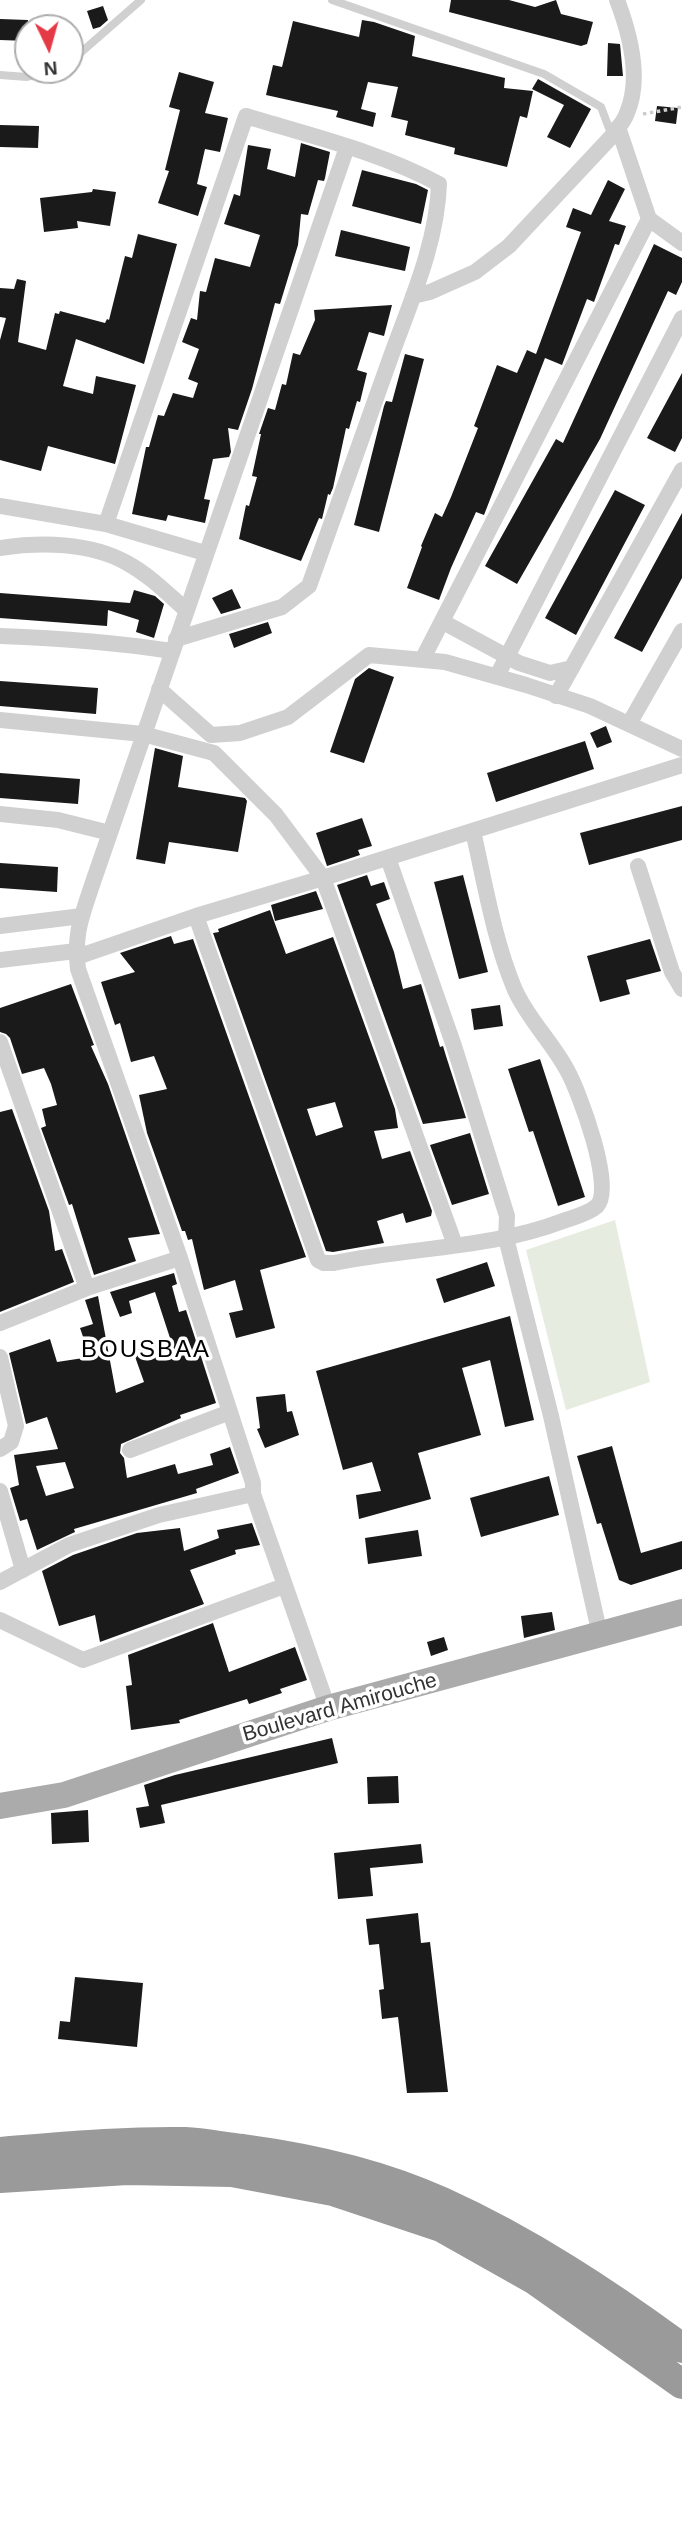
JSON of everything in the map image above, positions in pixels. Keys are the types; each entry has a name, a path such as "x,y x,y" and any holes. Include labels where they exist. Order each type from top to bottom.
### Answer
{"highway":[{"path":"0,2152 82,2145 188,2142 272,2153 357,2171 440,2201 511,2236 618,2301 682,2348"},
{"path":"0,2178 127,2170 232,2172 332,2191 441,2227 535,2280 682,2384"}],"main road":[{"name":"Boulevard Amirouche","path":"0,1807 64,1795 328,1708 682,1612"}],"street":[{"path":"413,296 430,292 475,272 509,246 619,127 633,97 634,65 630,40 617,0"},
{"path":"0,636 173,645 282,607 309,586 413,296 433,229 439,184 421,174 347,147 246,116 106,524"},
{"path":"619,127 649,219 682,243"},
{"path":"328,1708 253,1494 253,1483 180,1258 78,970 77,929 347,147"},
{"path":"422,660 649,219"},
{"path":"497,676 682,318"},
{"path":"556,695 682,470"},
{"path":"0,506 106,524 205,553"},
{"path":"0,548 54,544 93,550 125,562 151,579 186,610"},
{"path":"443,622 508,657 550,673 572,668"},
{"path":"629,724 682,631"},
{"path":"159,689 211,735 240,733 288,717 369,655 445,662 590,706 682,749"},
{"path":"0,720 143,734 214,753 276,816 323,878 455,1245"},
{"path":"0,960 77,954 682,765"},
{"path":"0,814 58,820 110,833"},
{"path":"196,915 317,1260 334,1263 533,1233 587,1212 599,1204 603,1192 601,1171 584,1113 567,1070 516,992 499,944 473,831"},
{"path":"388,858 454,1046 507,1216 506,1238 551,1416 600,1635"},
{"path":"638,866 672,972 682,989"},
{"path":"0,926 82,916"},
{"path":"0,1042 88,1288"},
{"path":"0,1323 88,1288 180,1258"},
{"path":"0,1356 16,1426 11,1442 0,1449"},
{"path":"130,1450 230,1412"},
{"path":"0,1490 23,1570"},
{"path":"0,1582 69,1545 159,1516 253,1494"},
{"path":"0,1620 83,1660 284,1586"},
{"path":"0,1800 0,1807"}],"lane":[{"path":"84,50 141,0"},
{"path":"332,0 544,74 601,107 619,127"}],"path":[{"path":"619,127 682,107"}],"shaded area":[{"path":"615,1220 650,1382 566,1410 526,1250"}],"building":[{"path":"451,0 509,0 535,7 556,0 561,14 593,22 587,44 581,46 449,12"},
{"path":"103,6 108,20 93,29 87,11"},
{"path":"0,19 14,20 14,40 0,40"},
{"path":"362,20 415,36 412,56 505,78 504,88 533,91 527,118 520,116 507,167 454,154 455,148 405,135 408,121 391,117 398,87 368,82 361,109 376,113 373,127 336,117 338,111 266,95 273,65 282,67 293,21 359,37"},
{"path":"608,43 620,44 623,76 607,76"},
{"path":"179,72 214,82 205,113 228,118 220,152 205,149 197,184 207,187 198,216 158,203 169,171 165,170 180,110 169,107"},
{"path":"538,79 591,109 570,148 547,137 564,105 532,89"},
{"path":"657,106 678,108 676,124 655,121"},
{"path":"0,125 39,126 38,148 0,147"},
{"path":"301,143 330,152 325,178 324,181 318,180 308,215 301,214 298,245 280,304 275,303 252,389 238,430 228,428 231,452 229,457 213,459 204,499 210,500 205,523 168,515 166,521 132,514 146,447 149,447 158,415 164,416 173,393 193,398 198,383 188,379 199,349 182,342 191,318 197,320 200,291 206,292 215,258 250,267 260,235 224,224 234,194 240,196 248,145 271,149 267,169 295,177"},
{"path":"362,170 416,184 428,190 421,224 352,206"},
{"path":"608,180 625,189 609,221 626,226 619,245 615,244 594,302 587,299 562,365 545,358 484,515 476,512 439,600 407,588 435,513 442,517 451,497 478,428 474,426 497,365 517,373 527,350 536,354 581,232 566,227 573,208 591,215"},
{"path":"93,189 116,192 110,226 77,221 78,228 44,232 40,198 92,192"},
{"path":"341,230 410,247 405,271 335,256"},
{"path":"138,234 177,244 144,364 76,339 63,386 93,394 96,376 136,385 115,464 48,446 41,471 0,460 0,340 6,318 0,317 0,288 14,289 17,279 26,281 18,342 46,350 55,313 59,314 60,311 105,323 109,320 125,256 132,258"},
{"path":"654,244 682,258 682,282 676,295 668,291 600,439 517,584 485,566 556,439 563,443"},
{"path":"392,305 384,336 369,332 357,370 367,373 360,402 357,401 349,429 346,428 333,488 330,495 328,494 322,519 319,518 301,561 239,539 246,505 249,506 257,477 252,476 259,434 268,408 275,410 282,384 286,385 293,353 300,355 315,320 314,310"},
{"path":"405,354 424,359 379,532 354,525 384,406 386,401 392,402"},
{"path":"682,373 682,438 675,452 647,438"},
{"path":"615,490 645,505 576,635 545,618"},
{"path":"682,513 682,578 642,652 614,638"},
{"path":"232,589 241,608 221,614 212,598"},
{"path":"134,590 155,596 164,604 154,638 136,632 139,620 108,610 107,626 0,618 0,593 130,603"},
{"path":"268,622 272,633 234,648 229,634"},
{"path":"369,668 394,677 364,763 330,752 355,679"},
{"path":"0,681 98,688 96,714 0,706"},
{"path":"606,726 612,742 597,748 590,733"},
{"path":"585,741 594,769 496,802 487,773"},
{"path":"155,748 183,756 178,787 245,798 247,801 238,852 169,842 165,864 136,859"},
{"path":"0,773 80,779 78,804 0,798"},
{"path":"682,806 682,840 589,865 580,833"},
{"path":"362,818 372,846 358,850 360,855 327,866 316,833"},
{"path":"0,863 58,867 57,892 0,888"},
{"path":"367,875 371,886 384,882 390,899 376,904 394,952 403,989 421,984 466,1118 423,1124 337,885"},
{"path":"463,875 488,972 459,979 434,882"},
{"path":"316,891 323,909 275,921 271,905"},
{"path":"270,910 286,954 333,937 395,1109 398,1128 374,1131 382,1159 410,1151 432,1211 431,1216 406,1223 403,1213 377,1221 384,1243 326,1251 213,933 219,932 218,929","holes":["335,1102 343,1127 316,1136 307,1109"]},
{"path":"171,936 174,944 193,939 306,1257 260,1270 275,1328 236,1338 229,1313 243,1310 235,1280 204,1290 192,1239 188,1240 185,1231 182,1231 147,1133 139,1095 167,1089 154,1056 131,1062 120,1023 115,1025 101,982 135,972 120,953"},
{"path":"650,939 661,971 626,980 630,994 600,1002 587,956"},
{"path":"71,984 160,1234 128,1238 136,1261 94,1275 72,1204 69,1205 41,1128 46,1126 42,1109 57,1105 51,1084 44,1068 22,1074 10,1038 0,1032 0,1008"},
{"path":"500,1005 503,1026 474,1030 471,1009"},
{"path":"540,1059 585,1197 558,1206 533,1131 529,1132 508,1069"},
{"path":"12,1109 49,1211 55,1251 62,1249 74,1282 0,1312 0,1112"},
{"path":"470,1133 489,1194 452,1205 430,1145"},
{"path":"487,1262 495,1286 444,1303 436,1279"},
{"path":"174,1273 177,1284 172,1286 179,1312 186,1310 216,1403 180,1415 181,1418 121,1444 120,1453 124,1458 127,1478 175,1464 178,1474 213,1465 210,1454 230,1447 239,1473 196,1489 197,1493 74,1529 75,1532 37,1550 27,1519 20,1521 10,1488 19,1485 14,1455 58,1449 47,1417 26,1424 9,1353 50,1339 57,1362 90,1357 80,1328 93,1324 85,1300 98,1296 116,1393 144,1382 133,1351 170,1338 155,1292 129,1301 132,1313 120,1317 110,1292","holes":["65,1462 74,1488 46,1496 36,1466"]},
{"path":"510,1316 534,1420 505,1427 490,1360 462,1368 481,1435 418,1453 431,1499 359,1519 356,1495 381,1491 372,1462 343,1470 316,1371"},
{"path":"285,1394 287,1412 292,1411 299,1435 265,1448 257,1429 260,1428 256,1397"},
{"path":"612,1446 641,1553 682,1541 682,1569 631,1585 619,1580 601,1523 597,1524 577,1456"},
{"path":"549,1476 559,1515 481,1537 470,1498"},
{"path":"252,1523 260,1545 235,1550 236,1554 190,1570 204,1604 100,1642 95,1615 59,1626 42,1571 73,1555 137,1533 180,1528 184,1551 219,1538 217,1530"},
{"path":"418,1530 422,1556 368,1564 365,1538"},
{"path":"552,1612 555,1630 524,1638 521,1616"},
{"path":"213,1623 229,1672 295,1647 307,1680 280,1689 282,1693 249,1704 247,1699 179,1720 180,1723 131,1730 126,1686 132,1685 128,1655"},
{"path":"444,1637 448,1650 431,1656 427,1642"},
{"path":"332,1738 338,1763 161,1805 165,1823 140,1828 136,1808 149,1806 144,1785 175,1775"},
{"path":"398,1776 399,1803 368,1804 367,1777"},
{"path":"88,1810 89,1842 52,1844 51,1813"},
{"path":"421,1844 423,1863 370,1868 373,1896 338,1899 334,1853"},
{"path":"418,1913 421,1943 430,1942 448,2092 407,2093 398,2017 382,2019 379,1990 384,1989 379,1944 369,1945 366,1919"},
{"path":"75,1977 143,1983 137,2047 58,2039 60,2021 70,2022"}],"district":[{"name":"BOUSBAA","path":"146,1350"}]}
